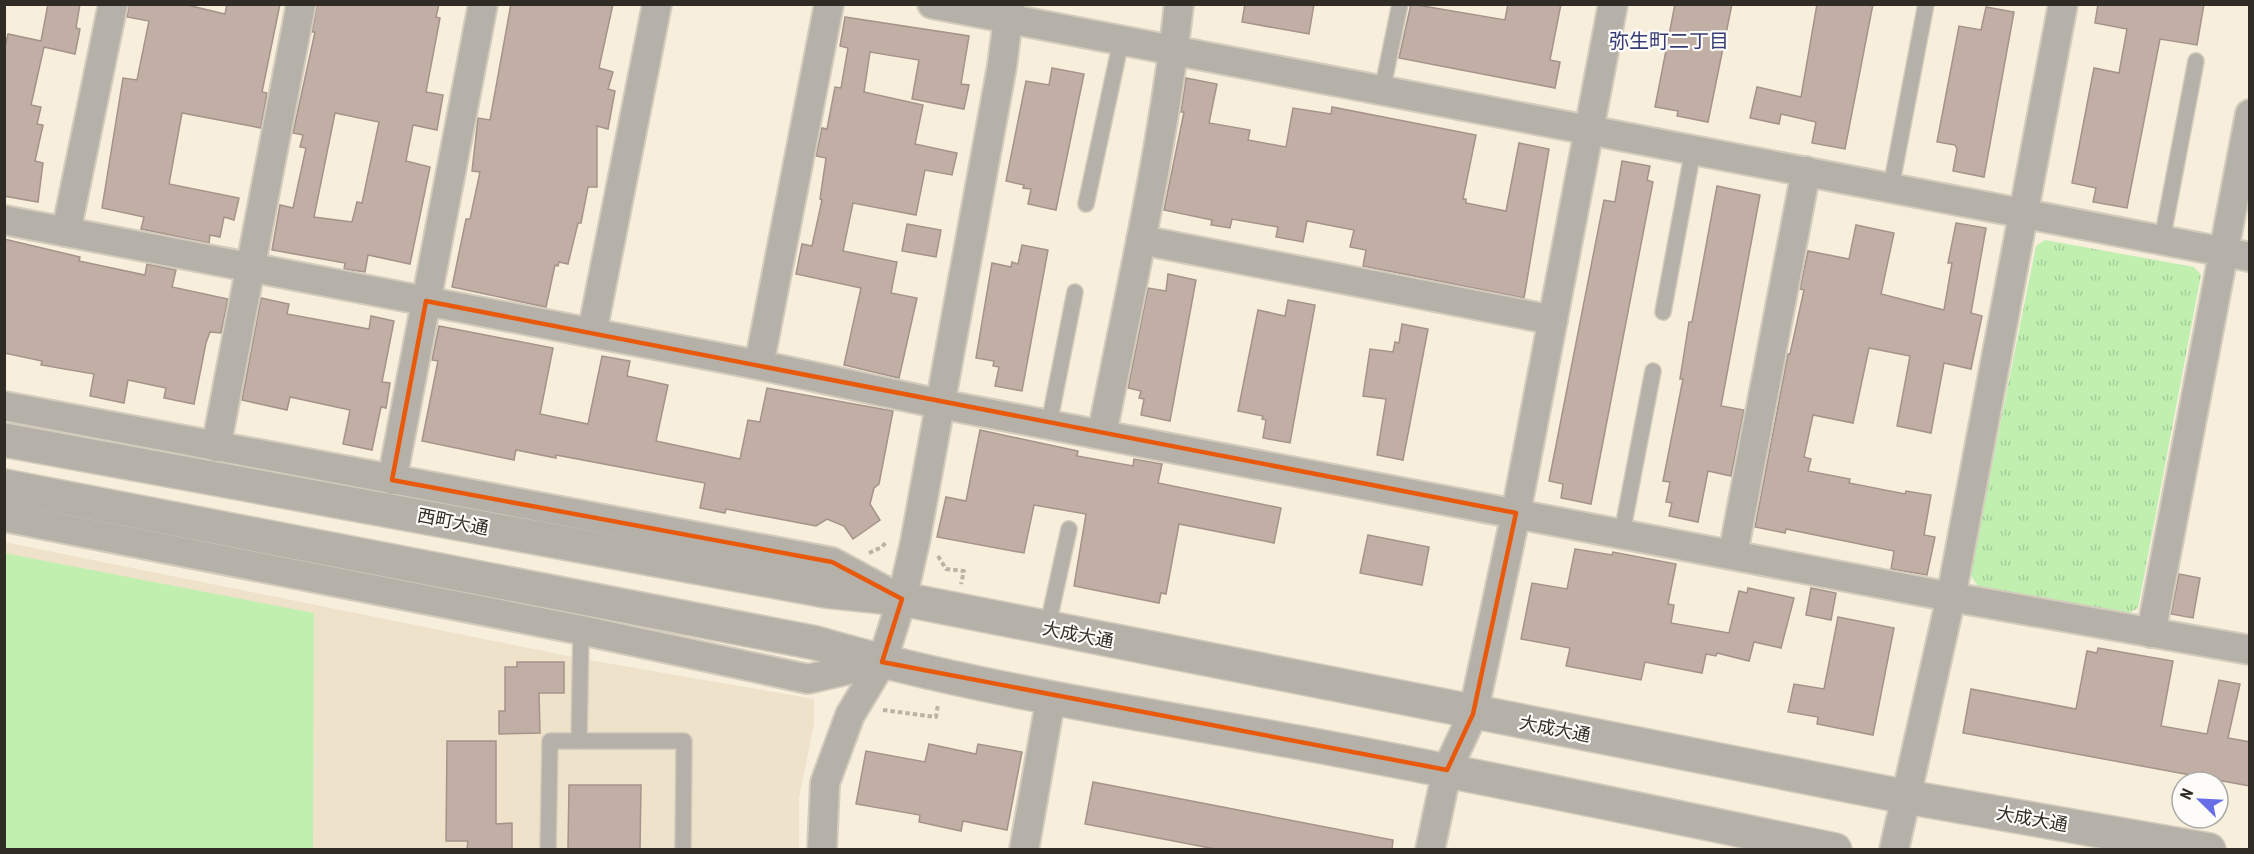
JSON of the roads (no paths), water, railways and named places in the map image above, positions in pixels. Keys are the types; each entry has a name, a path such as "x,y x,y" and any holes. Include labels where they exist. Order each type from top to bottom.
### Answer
{"street":[{"path":"66,232 113,4"},
{"path":"216,447 301,4"},
{"path":"392,480 483,4"},
{"path":"592,333 657,4"},
{"path":"759,365 830,4"},
{"path":"932,4 1010,12 1121,41 2236,255"},
{"path":"1102,434 1141,240 1179,4"},
{"path":"1430,849 1447,770 1473,714 1516,513 1613,4"},
{"path":"1894,849 1951,597 2063,4"},
{"path":"822,849 825,783 850,715 882,662 902,599 940,404 1010,12"},
{"path":"2151,633 2236,255 2250,114"},
{"path":"1733,554 1806,171"},
{"path":"4,220 251,270 759,365 940,404 1951,597 2250,650"},
{"path":"1141,240 1553,320"},
{"path":"4,406 832,562 902,599"},
{"name":"西町大通","path":"4,440 826,591 902,599"},
{"path":"4,486 816,643 882,662 1051,697 1447,770 1835,849"},
{"path":"4,517 581,630 808,679 882,662"},
{"name":"大成大通","path":"902,599 1473,714 1907,797 2209,849"},
{"path":"1023,849 1051,697"}],"lane":[{"path":"1382,91 1400,4"},
{"path":"1891,187 1926,4"},
{"path":"1086,204 1121,41"},
{"path":"2162,240 2196,62"},
{"path":"1663,312 1693,150"},
{"path":"1049,424 1075,292"},
{"path":"1622,533 1653,371"},
{"path":"1047,629 1068,528"},
{"path":"579,741 581,630"},
{"path":"548,849 550,741 684,741 683,849"}],"district":[{"name":"弥生町二丁目","path":"1669,41"}]}
